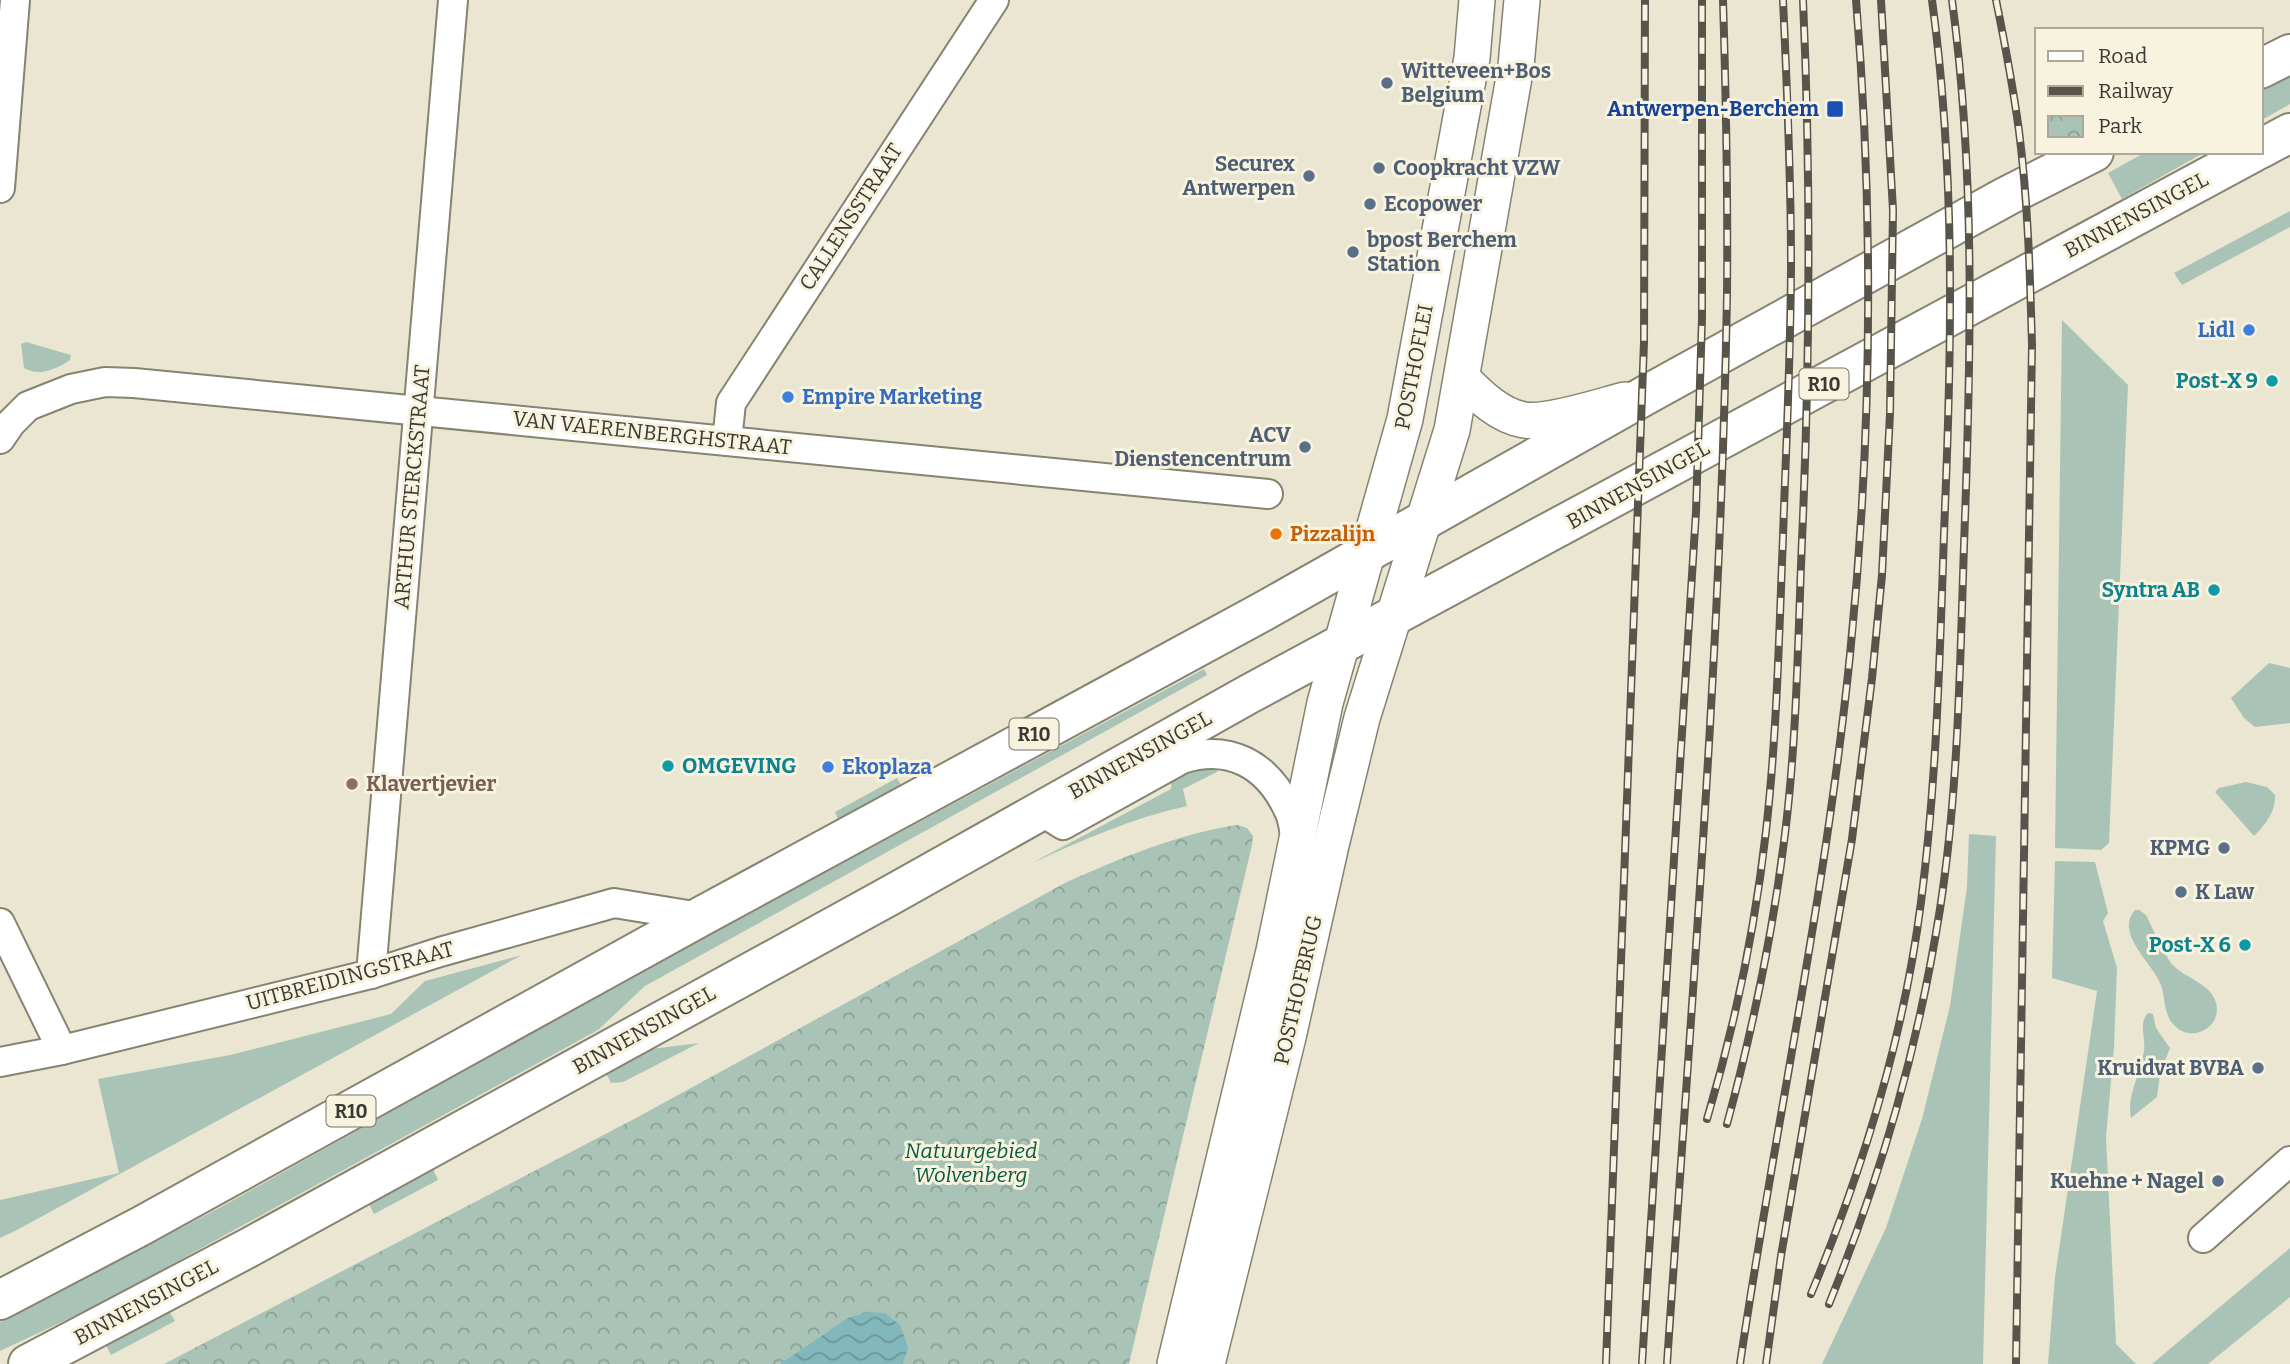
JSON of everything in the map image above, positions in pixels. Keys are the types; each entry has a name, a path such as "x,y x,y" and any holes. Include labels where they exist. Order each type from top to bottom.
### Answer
{"main road":[{"path":"2262,68 2290,54"},
{"path":"2262,148 2290,133"},
{"name":"R10","path":"0,1300 130,1233 700,917 1262,612 1646,394 1995,202 2090,154"},
{"name":"BINNENSINGEL","path":"28,1364 250,1247 1341,645 2250,154"}],"street":[{"path":"0,188 15,0"},
{"name":"ARTHUR STERCKSTRAAT","path":"371,974 453,0"},
{"name":"CALLENSSTRAAT","path":"727,441 731,403 995,0"},
{"name":"POSTHOFLEI","path":"1341,645 1409,401 1472,58 1478,0"},
{"path":"1394,617 1452,430 1516,66 1522,0"},
{"path":"1462,379 1486,401 1505,413 1524,420 1558,416 1646,394"},
{"name":"VAN VAERENBERGHSTRAAT","path":"0,439 28,406 71,389 105,383 134,383 1268,494"},
{"name":"POSTHOFBRUG","path":"1207,1364 1288,1037 1362,718 1394,617"},
{"name":"POSTHOFBRUG","path":"1175,1364 1274,951 1325,703 1341,645"},
{"path":"1041,811 1063,825 1182,759 1213,752 1241,760 1258,769 1273,783 1290,811 1296,840"},
{"name":"UITBREIDINGSTRAAT","path":"0,1062 371,974 439,951 614,903 700,917"},
{"path":"0,923 62,1049"},
{"path":"2203,1238 2290,1161"}],"green space":[{"path":"2290,73 2290,104 2262,120 2262,88"},
{"path":"2142,154 2201,154 2122,199 2108,173"},
{"path":"2290,211 2290,227 2182,285 2174,273"},
{"path":"2062,320 2128,385 2109,843 2101,850 2055,848"},
{"path":"26,342 71,355 70,360 48,371 30,371 24,368 21,344"},
{"path":"2269,663 2290,668 2290,723 2255,727 2244,718 2231,698"},
{"path":"1204,669 1207,675 645,986 598,1030 98,1305 0,1351 0,1322 221,1207 638,973"},
{"path":"1200,766 1219,771 1183,789 1187,806 1127,823 1032,863 1171,789 1172,775"},
{"path":"897,778 901,785 838,819 835,812"},
{"path":"2246,782 2267,787 2275,795 2274,807 2269,817 2254,836 2215,792 2219,788"},
{"name":"Natuurgebied Wolvenberg","path":"1237,825 1247,828 1253,836 1252,845 1129,1364 164,1364 636,1118 1065,883 1150,848 1193,834"},
{"path":"1969,834 1996,836 1983,1364 1822,1364 1886,1228 1922,1119 1950,1006 1967,887"},
{"path":"2055,861 2095,862 2108,913 2103,921 2117,968 2114,1047 2106,1137 2116,1344 2136,1364 2048,1364 2055,1277 2097,991 2052,978"},
{"path":"2135,910 2146,915 2171,963 2212,994 2217,1009 2211,1025 2205,1030 2198,1033 2181,1031 2171,1021 2157,976 2137,948 2129,929"},
{"path":"522,955 0,1238 0,1200 119,1173 98,1079 230,1055 391,1014 425,981"},
{"path":"2148,1013 2153,1014 2156,1028 2170,1048 2160,1074 2157,1097 2131,1118 2130,1101 2142,1059 2143,1026"},
{"path":"699,1043 623,1082 611,1083 606,1073 651,1049"},
{"path":"433,1169 438,1180 374,1214 369,1204"},
{"path":"2290,1248 2290,1297 2208,1364 2152,1364"},
{"path":"169,1311 175,1321 111,1355 106,1345"}],"water":[{"path":"869,1312 885,1313 900,1325 908,1347 903,1364 780,1364 848,1318"}],"railway":[{"path":"1606,1364 1644,342 1645,0"},
{"path":"1642,1364 1696,512 1702,318 1702,0"},
{"path":"1667,1364 1704,830 1724,429 1727,295 1723,0"},
{"path":"1707,1119 1735,1012 1750,940 1766,831 1773,758 1791,295 1790,162 1783,0"},
{"path":"1727,1124 1754,1016 1768,944 1785,834 1792,761 1808,338 1803,0"},
{"path":"1740,1364 1828,833 1850,655 1857,573 1866,409 1868,246 1856,0"},
{"path":"1766,1364 1781,1256 1852,839 1882,575 1890,413 1893,210 1881,0"},
{"path":"1811,1294 1848,1199 1879,1102 1914,952 1927,853 1940,655 1950,317 1945,126 1932,0"},
{"path":"1829,1304 1866,1207 1909,1061 1940,909 1952,812 1960,664 1970,323 1965,129 1952,0"},
{"path":"1996,0 2022,158 2032,345 2016,1364"}],"place":[{"name":"Witteveen+Bos Belgium","path":"1387,83"},
{"name":"Antwerpen-Berchem","path":"1835,109"},
{"name":"Coopkracht VZW","path":"1379,168"},
{"name":"Securex Antwerpen","path":"1309,176"},
{"name":"Ecopower","path":"1370,204"},
{"name":"bpost Berchem Station","path":"1353,252"},
{"name":"Lidl","path":"2249,330"},
{"name":"Post-X 9","path":"2272,381"},
{"name":"Empire Marketing","path":"788,397"},
{"name":"ACV Dienstencentrum","path":"1305,447"},
{"name":"Pizzalijn","path":"1276,534"},
{"name":"Syntra AB","path":"2214,590"},
{"name":"OMGEVING","path":"668,766"},
{"name":"Ekoplaza","path":"828,767"},
{"name":"Klavertjevier","path":"352,784"},
{"name":"KPMG","path":"2224,848"},
{"name":"K Law","path":"2181,892"},
{"name":"Post-X 6","path":"2245,945"},
{"name":"Kruidvat BVBA","path":"2258,1068"},
{"name":"Kuehne + Nagel","path":"2218,1181"}]}
